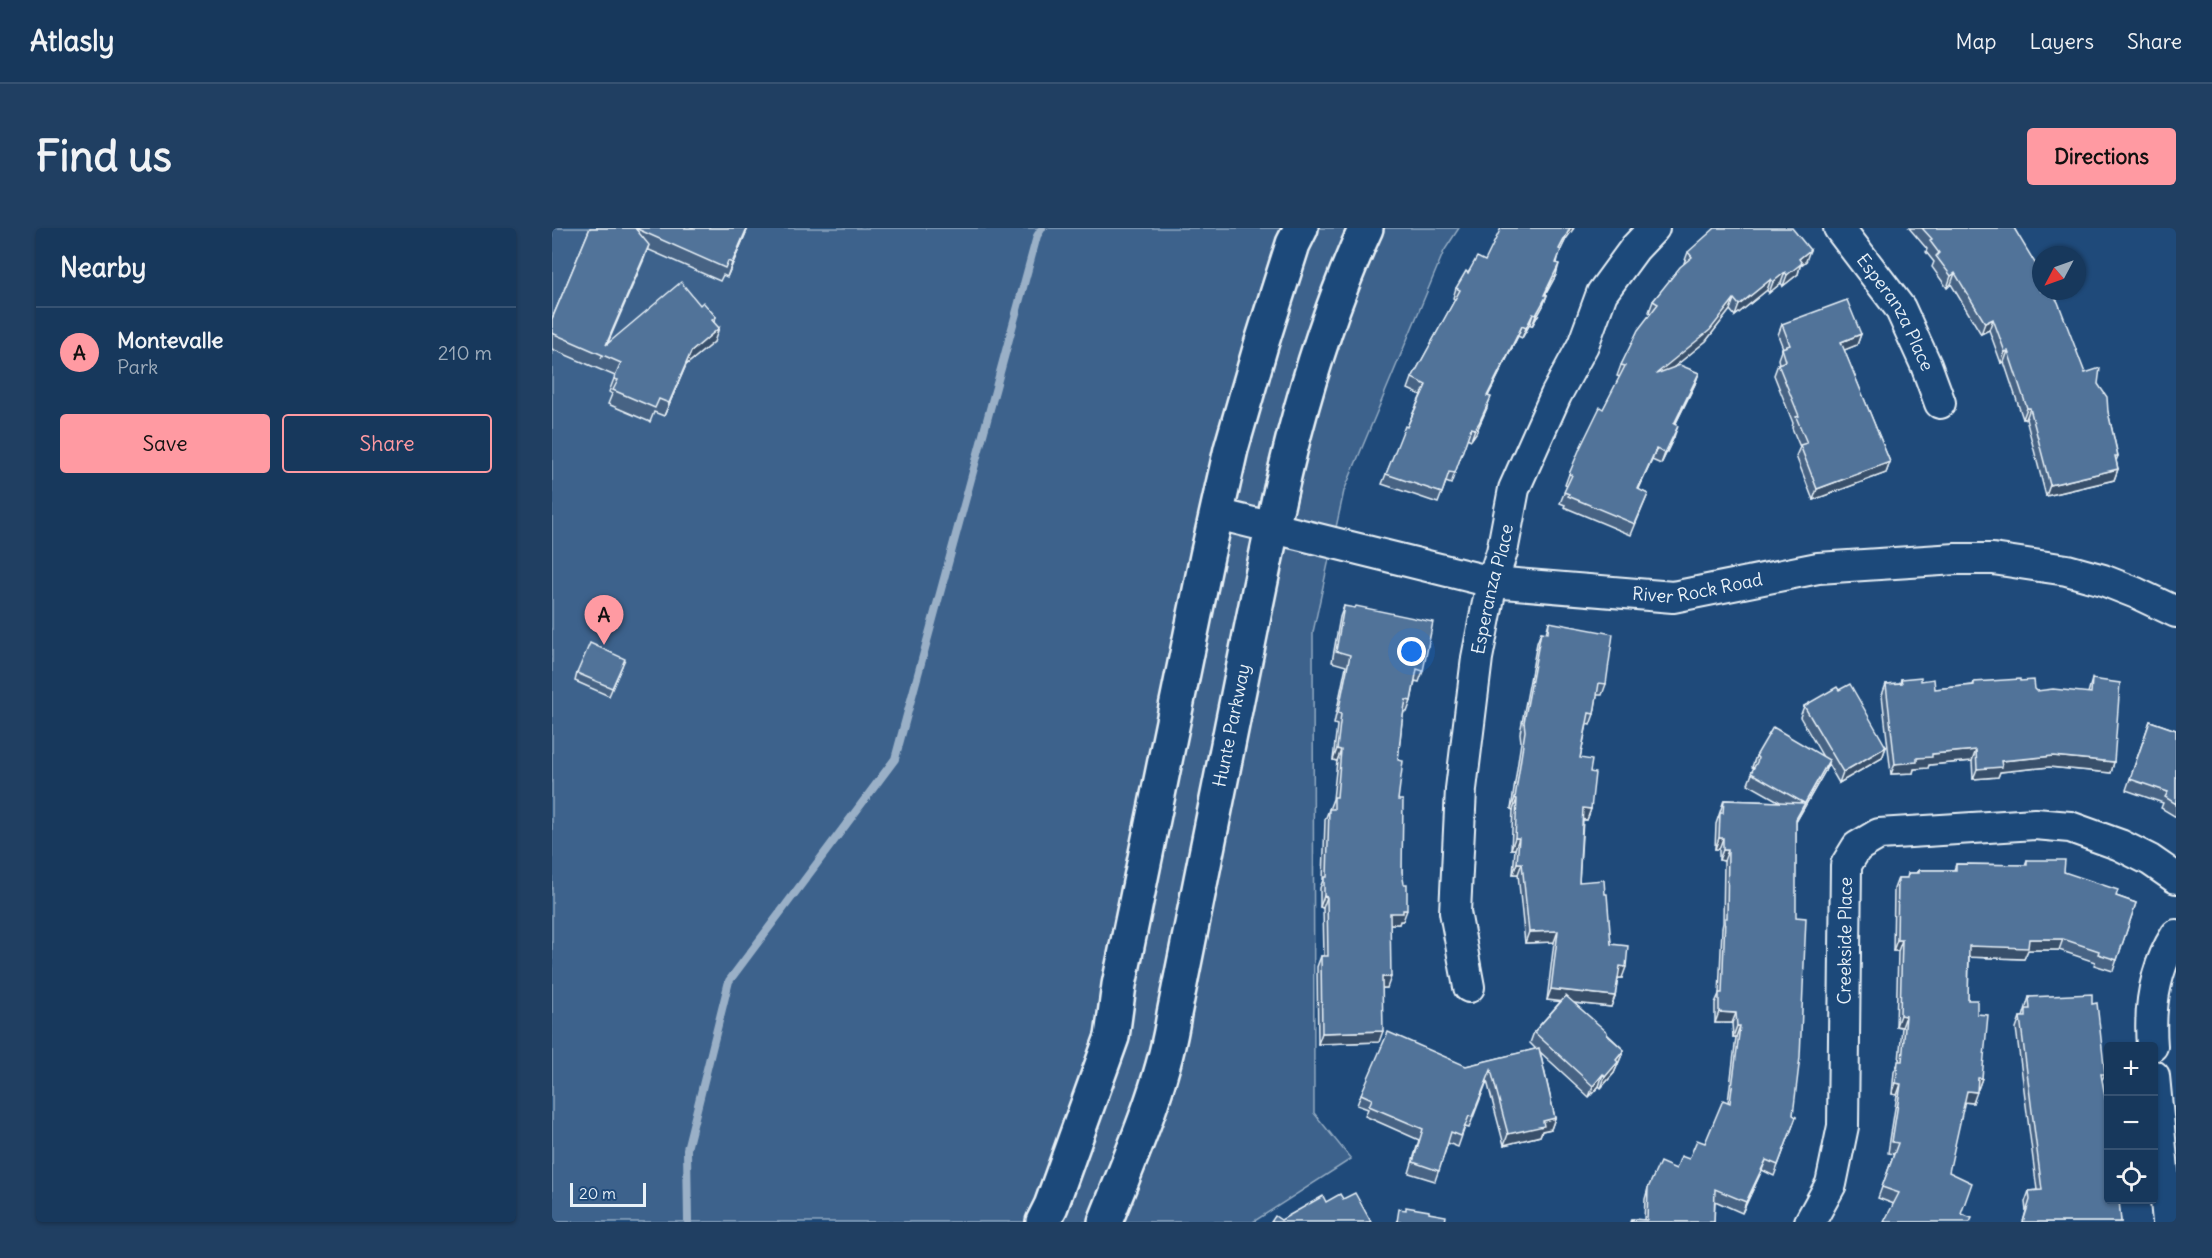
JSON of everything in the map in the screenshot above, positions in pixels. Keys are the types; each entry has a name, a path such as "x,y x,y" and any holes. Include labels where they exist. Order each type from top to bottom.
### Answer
{"main road":[{"path":"1043,1222 1051,1206 1112,1037 1119,985 1231,449 1261,345 1293,244 1301,228"},
{"name":"Hunte Parkway","path":"1106,1222 1169,1046 1178,990 1285,467 1320,346 1347,268 1366,228"}],"street":[{"name":"Esperanza Place","path":"1469,987 1455,912 1461,789 1477,658 1514,489 1526,458 1583,345 1602,293 1635,248 1654,228"},
{"name":"Esperanza Place","path":"1839,228 1900,308 1926,365 1940,403"},
{"name":"River Rock Road","path":"1216,514 1492,582 1672,597 1818,568 1956,559 1993,560 2058,568 2103,580 2176,612"},
{"name":"Creekside Place","path":"1810,1222 1830,1184 1844,1126 1846,865 1857,847 1879,834 2035,824 2070,827 2120,845 2150,860 2176,878"},
{"path":"2152,1042 2151,1008 2155,985 2162,963 2176,935"},
{"path":"2156,1096 2168,1222"}],"shaded area":[{"path":"552,228 1459,228 1444,251 1344,491 1313,632 1314,1113 1351,1159 1253,1222 552,1222"}],"building":[{"path":"590,228 635,228 649,245 606,345 681,282 700,305 703,302 716,317 712,320 719,328 691,352 669,403 659,399 655,408 613,390 618,380 614,379 621,363 552,333 552,319"},
{"path":"635,228 747,228 732,263 728,261 725,268"},
{"path":"1501,228 1570,228 1559,249 1561,250 1556,263 1559,264 1544,295 1547,295 1526,328 1522,326 1487,396 1491,397 1479,423 1475,429 1471,428 1455,473 1449,472 1442,493 1386,474 1405,426 1407,427 1426,385 1412,378 1460,290 1456,288 1466,271 1468,273 1477,257 1485,261"},
{"path":"1715,228 1792,228 1810,250 1799,259 1802,263 1787,275 1785,272 1773,282 1771,279 1739,305 1734,299 1710,330 1656,374 1680,365 1699,373 1674,424 1678,426 1665,453 1656,449 1638,489 1648,494 1635,524 1568,496 1569,494 1564,492 1580,448 1600,407 1603,409 1625,366 1621,365 1638,330 1658,304 1653,301 1680,267 1692,257 1688,252"},
{"path":"1922,228 2014,228 2032,258 2032,300 2057,300 2085,373 2100,368 2098,384 2107,397 2118,456 2115,456 2118,469 2050,485 2030,408 2027,408 2008,351 2005,352 1993,319 1985,323 1955,273 1951,276 1936,256 1939,253 1930,241 1932,239"},
{"path":"1847,300 1861,334 1841,342 1890,462 1817,489 1800,445 1807,443 1796,417 1799,416 1778,364 1786,361 1782,348 1790,345 1782,324"},
{"path":"1344,606 1355,608 1356,606 1433,622 1423,671 1417,669 1411,701 1406,700 1402,721 1398,760 1403,761 1398,800 1403,800 1402,872 1404,884 1407,884 1407,910 1403,910 1403,913 1390,913 1391,977 1382,977 1383,1031 1322,1033 1321,956 1328,956 1327,897 1324,896 1324,877 1327,877 1329,809 1334,809 1334,797 1337,797 1341,750 1337,749 1341,714 1338,713 1350,655 1336,651"},
{"path":"1549,622 1613,634 1606,684 1599,683 1594,714 1589,713 1580,758 1592,760 1590,772 1595,773 1591,809 1583,808 1579,882 1604,880 1611,944 1628,946 1626,967 1620,966 1615,996 1551,989 1558,931 1529,932 1522,863 1517,863 1519,838 1515,838 1517,799 1515,798 1525,731 1524,722 1541,632 1548,633"},
{"path":"590,643 625,659 612,688 577,673"},
{"path":"1921,677 1921,681 1934,679 1935,689 1974,685 1974,682 2020,679 2020,681 2034,680 2037,691 2053,689 2091,693 2092,679 2120,683 2114,762 2053,756 2001,761 2002,767 1977,769 1976,750 1932,754 1932,757 1917,758 1917,762 1895,764 1886,684 1902,683 1901,679"},
{"path":"1850,684 1886,747 1843,772 1804,706 1837,687 1839,690"},
{"path":"2150,721 2176,730 2176,804 2165,797 2168,792 2130,779"},
{"path":"1773,727 1829,760 1796,819 1796,917 1806,918 1800,1057 1793,1115 1796,1117 1778,1165 1766,1160 1746,1202 1715,1189 1714,1222 1631,1222 1631,1219 1647,1220 1648,1188 1660,1162 1676,1169 1681,1156 1689,1159 1697,1140 1705,1143 1723,1100 1730,1103 1740,1026 1737,1026 1736,1013 1719,1012 1725,918 1727,918 1728,850 1723,850 1723,838 1719,838 1720,813 1723,813 1724,800 1804,803 1751,773 1757,762 1756,756"},
{"path":"2027,860 2065,860 2064,872 2118,890 2116,896 2136,903 2117,960 2098,954 2099,951 2063,939 2029,939 2028,948 1969,946 1968,1000 1977,1000 1977,1014 1988,1015 1982,1078 1978,1078 1977,1092 1967,1091 1949,1172 1972,1183 1961,1214 1972,1218 1970,1222 1884,1222 1899,1193 1882,1187 1898,1143 1892,1142 1901,1084 1896,1083 1898,1061 1902,1061 1906,1016 1900,1015 1902,940 1897,940 1898,878 1908,878 1908,873 1919,873 1919,870 1956,870 1956,864 2027,865"},
{"path":"2092,994 2092,1004 2097,1003 2104,1065 2104,1074 2101,1074 2104,1091 2104,1204 2119,1204 2121,1222 2023,1222 2030,1200 2029,1191 2042,1190 2020,1017 2026,1017 2026,1009 2030,1009 2029,997"},
{"path":"1566,996 1624,1050 1616,1060 1618,1062 1605,1077 1603,1074 1593,1086 1534,1032"},
{"path":"1388,1032 1466,1066 1539,1048 1555,1118 1543,1121 1544,1126 1508,1134 1491,1070 1472,1117 1469,1116 1461,1136 1451,1132 1439,1171 1413,1162 1423,1129 1369,1106 1372,1099 1361,1094"},
{"path":"1355,1193 1371,1222 1271,1222 1275,1216 1281,1220 1323,1196 1326,1202 1340,1194 1343,1199"},
{"path":"1406,1207 1446,1216 1445,1222 1397,1222 1399,1209 1406,1210"}],"waterway":[{"path":"688,1222 687,1149 729,981 895,759 1037,236 1042,228"}],"place":[{"name":"Montevalle","path":"604,645"}]}
